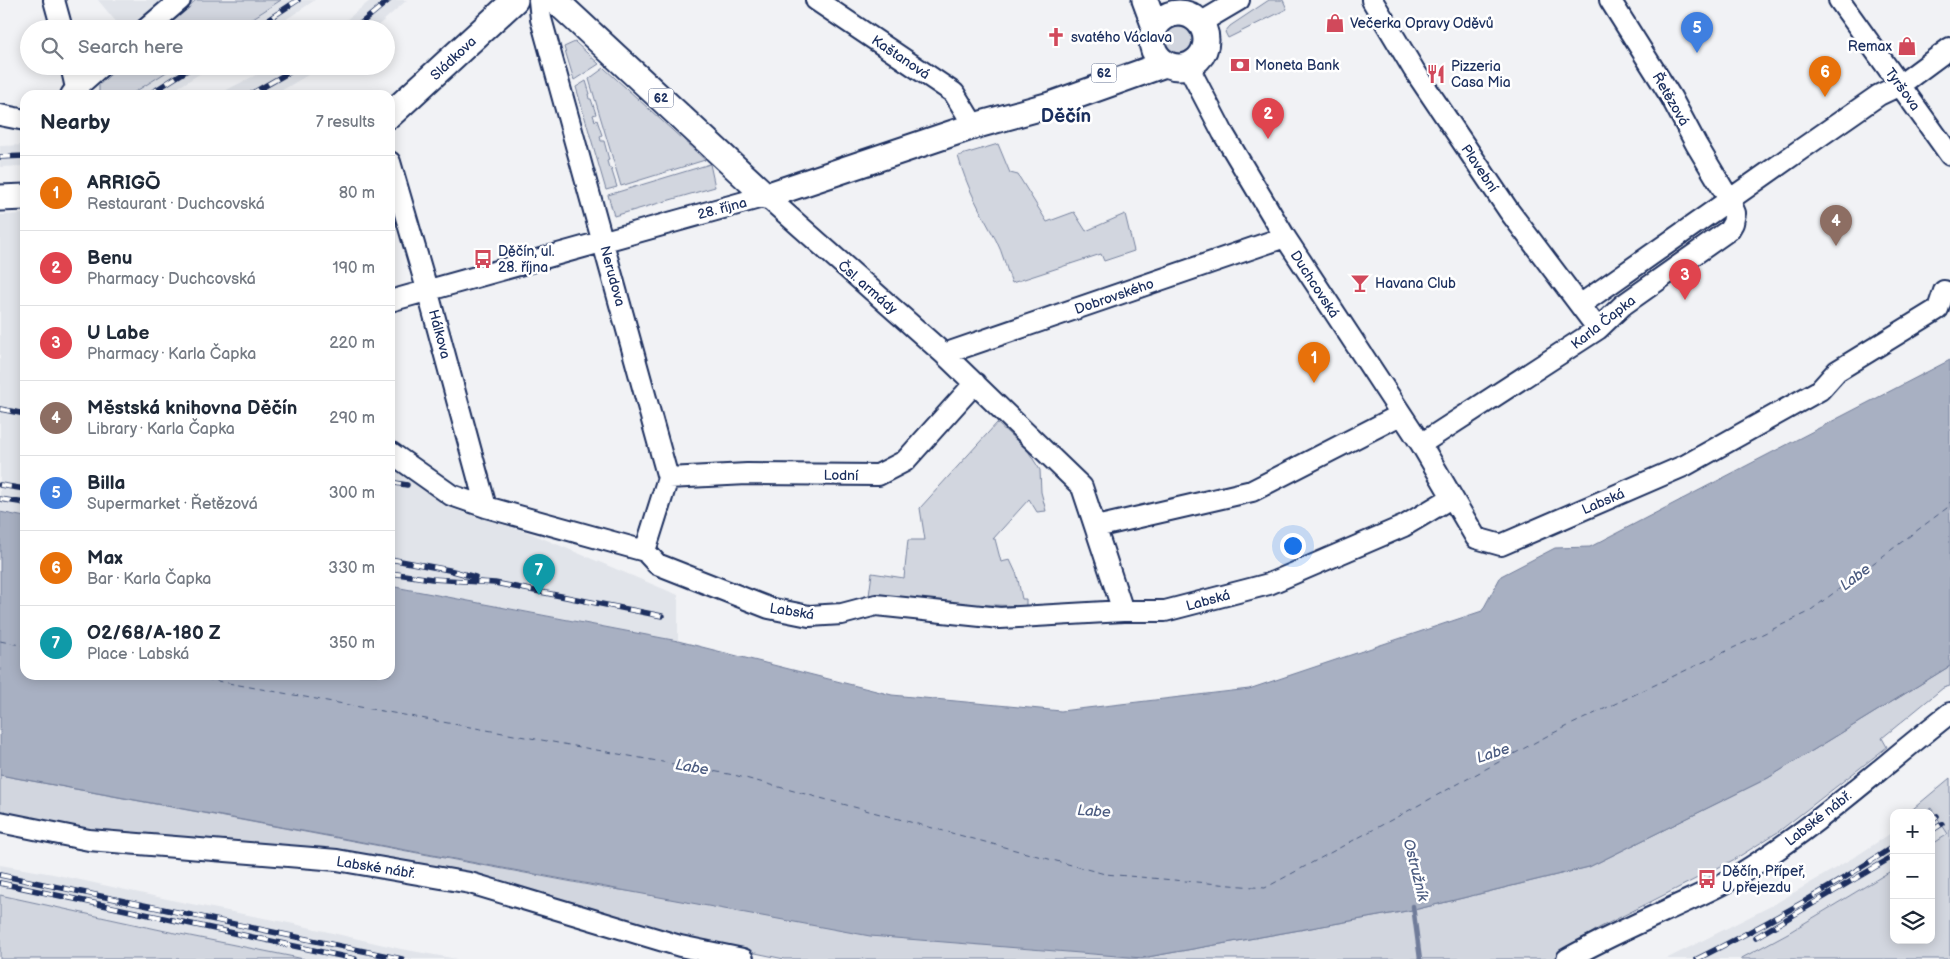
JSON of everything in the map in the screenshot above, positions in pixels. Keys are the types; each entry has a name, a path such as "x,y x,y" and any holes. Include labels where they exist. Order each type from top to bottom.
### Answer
{"main road":[{"name":"Sládkova","path":"395,110 515,0"},
{"name":"Čsl. armády","path":"556,0 766,196"},
{"path":"1145,0 1153,30 1152,45 1176,65 1199,59 1205,47 1206,34 1187,12 1177,12 1160,18 1153,30"},
{"name":"28. října","path":"1050,105 1133,56 1138,52 1153,30"},
{"name":"28. října","path":"766,196 974,126 1050,105 1176,65"},
{"path":"0,198 20,197"}],"street":[{"path":"54,0 60,20"},
{"path":"157,20 180,0"},
{"name":"Nerudova","path":"538,0 668,478"},
{"path":"1187,12 1239,0"},
{"name":"Plavební","path":"1372,0 1414,70 1509,211 1598,329"},
{"name":"Řetězová","path":"1610,0 1666,89 1729,199"},
{"name":"Tyršova","path":"1839,0 1950,154"},
{"name":"Kaštanová","path":"821,2 954,93 974,126"},
{"name":"Karla Čapka","path":"1580,305 1729,199 1879,95 1900,85 1950,48"},
{"name":"Duchcovská","path":"1176,65 1224,133 1285,237 1400,415 1421,444 1451,498"},
{"path":"71,75 74,90"},
{"path":"75,90 91,75"},
{"path":"0,114 20,119"},
{"name":"Hálkova","path":"395,179 428,289 486,507"},
{"name":"28. října","path":"395,299 766,196"},
{"name":"Čsl. armády","path":"766,196 944,354 1082,487 1122,611"},
{"name":"Karla Čapka","path":"1421,444 1598,329 1624,305 1729,230 1735,213 1729,199"},
{"name":"Dobrovského","path":"944,354 1285,237"},
{"name":"Labská","path":"395,455 452,495 486,507 645,551 657,564 769,608 809,616 842,614 876,605 1000,618 1122,611 1165,611 1269,584 1404,526 1451,498 1476,538 1501,545 1686,465 1820,390 1837,371 1938,309 1944,291"},
{"name":"Lodní","path":"668,478 747,474 878,475 905,461 974,383"},
{"path":"1096,528 1252,490 1400,415"},
{"path":"645,551 668,478"},
{"name":"Labské nábř.","path":"1567,959 1607,937 1738,876 1760,862 1950,713"},
{"name":"Labské nábř.","path":"0,822 89,840 337,860 470,883 680,946 743,959"}],"shaded area":[{"path":"98,0 171,0 148,20 115,20"},
{"path":"196,0 281,0 250,20 173,20"},
{"path":"281,0 315,0 285,20 250,20"},
{"path":"371,0 407,0 384,20 346,20"},
{"path":"1269,0 1283,0 1287,9 1228,38 1225,32 1230,26"},
{"path":"1179,27 1189,30 1192,40 1189,50 1179,53 1169,50 1166,40 1169,30"},
{"path":"575,42 599,64 574,80 564,47"},
{"path":"604,68 705,160 621,186 589,79"},
{"path":"110,75 162,75 138,90 99,90 99,85"},
{"path":"162,75 198,75 174,90 138,90"},
{"path":"256,75 308,75 282,90 227,90"},
{"path":"586,81 590,94 588,94 589,99 591,99 596,114 593,115 595,121 597,120 602,135 600,136 601,141 604,141 609,160 607,161 617,187 606,190 576,87"},
{"path":"998,144 1010,173 1018,175 1047,222 1074,212 1086,231 1125,214 1134,251 1104,261 1101,254 1012,283 998,245 970,189 958,156"},
{"path":"20,145 20,166 0,167 0,146"},
{"path":"710,164 715,187 614,216 608,195"},
{"path":"20,214 20,516 0,512 0,215"},
{"path":"997,423 1028,451 1040,470 1041,492 1046,511 1037,512 1029,499 993,539 995,539 1001,562 1010,560 1017,575 1022,599 1026,599 1026,606 927,603 869,596 872,573 904,578 908,540 925,540 920,508"},
{"path":"395,468 447,507 530,533 678,595 678,641 395,587"},
{"path":"1950,666 1950,686 1943,688 1882,738 1887,747 1778,832 1735,859 1599,928 1552,959 784,959 717,945 514,888 70,828 0,815 0,775 605,888 1142,958 1418,909 1589,867 1768,778"},
{"path":"1950,778 1950,959 1740,959 1788,933 1890,871 1890,944 1935,944 1935,842 1948,834 1935,814 1935,809 1913,809"},
{"path":"1935,813 1948,834 1935,842"},
{"path":"1890,834 1890,871 1788,933 1740,959 1666,959 1773,905"},
{"path":"0,865 53,874 294,924 401,949 457,959 304,959 170,932 0,895"},
{"path":"0,895 170,932 304,959 0,959"}],"water":[{"name":"Labe","path":"1950,360 1950,666 1768,778 1589,867 1418,909 1142,958 870,936 0,775 0,512 20,516 20,680 395,680 395,587 678,641 892,695 1061,711 1249,689 1482,611 1501,576 1555,548 1590,547"}],"waterway":[{"name":"Ostružník","path":"1413,906 1420,959"}],"ferry route":[{"path":"212,680 734,775 1105,874 1265,888 1547,736 1807,613 1947,508 1950,502"},
{"path":"0,641 20,645"}],"railway":[{"path":"268,20 298,0"},
{"path":"365,20 389,0"},
{"path":"156,90 180,75"},
{"path":"258,90 284,75"},
{"path":"0,157 20,156"},
{"path":"0,409 20,413"},
{"path":"395,483 407,485"},
{"path":"0,485 20,488"},
{"path":"0,499 20,502"},
{"path":"395,560 475,577"},
{"path":"395,574 432,579 495,583 662,616"},
{"path":"1935,828 1942,824"},
{"path":"1697,959 1797,906 1890,849"},
{"path":"1756,937 1890,858"},
{"path":"0,875 402,959"},
{"path":"0,883 355,959"}],"place":[{"name":"Večerka Opravy Oděvů","path":"1335,23"},
{"name":"svatého Václava","path":"1056,37"},
{"name":"Remax","path":"1907,46"},
{"name":"Billa","path":"1697,53"},
{"name":"Moneta Bank","path":"1240,65"},
{"name":"Pizzeria Casa Mia","path":"1436,74"},
{"name":"Max","path":"1825,97"},
{"name":"Benu","path":"1268,139"},
{"name":"Městská knihovna Děčín","path":"1836,246"},
{"name":"Děčín, ul. 28. října","path":"483,259"},
{"name":"Havana Club","path":"1360,283"},
{"name":"U Labe","path":"1685,300"},
{"name":"ARRIGŌ","path":"1314,383"},
{"name":"O2/68/A-180 Z","path":"539,595"},
{"name":"Děčín, Přípeř, U přejezdu","path":"1707,879"}],"district":[{"name":"Děčín","path":"1066,115"}]}
